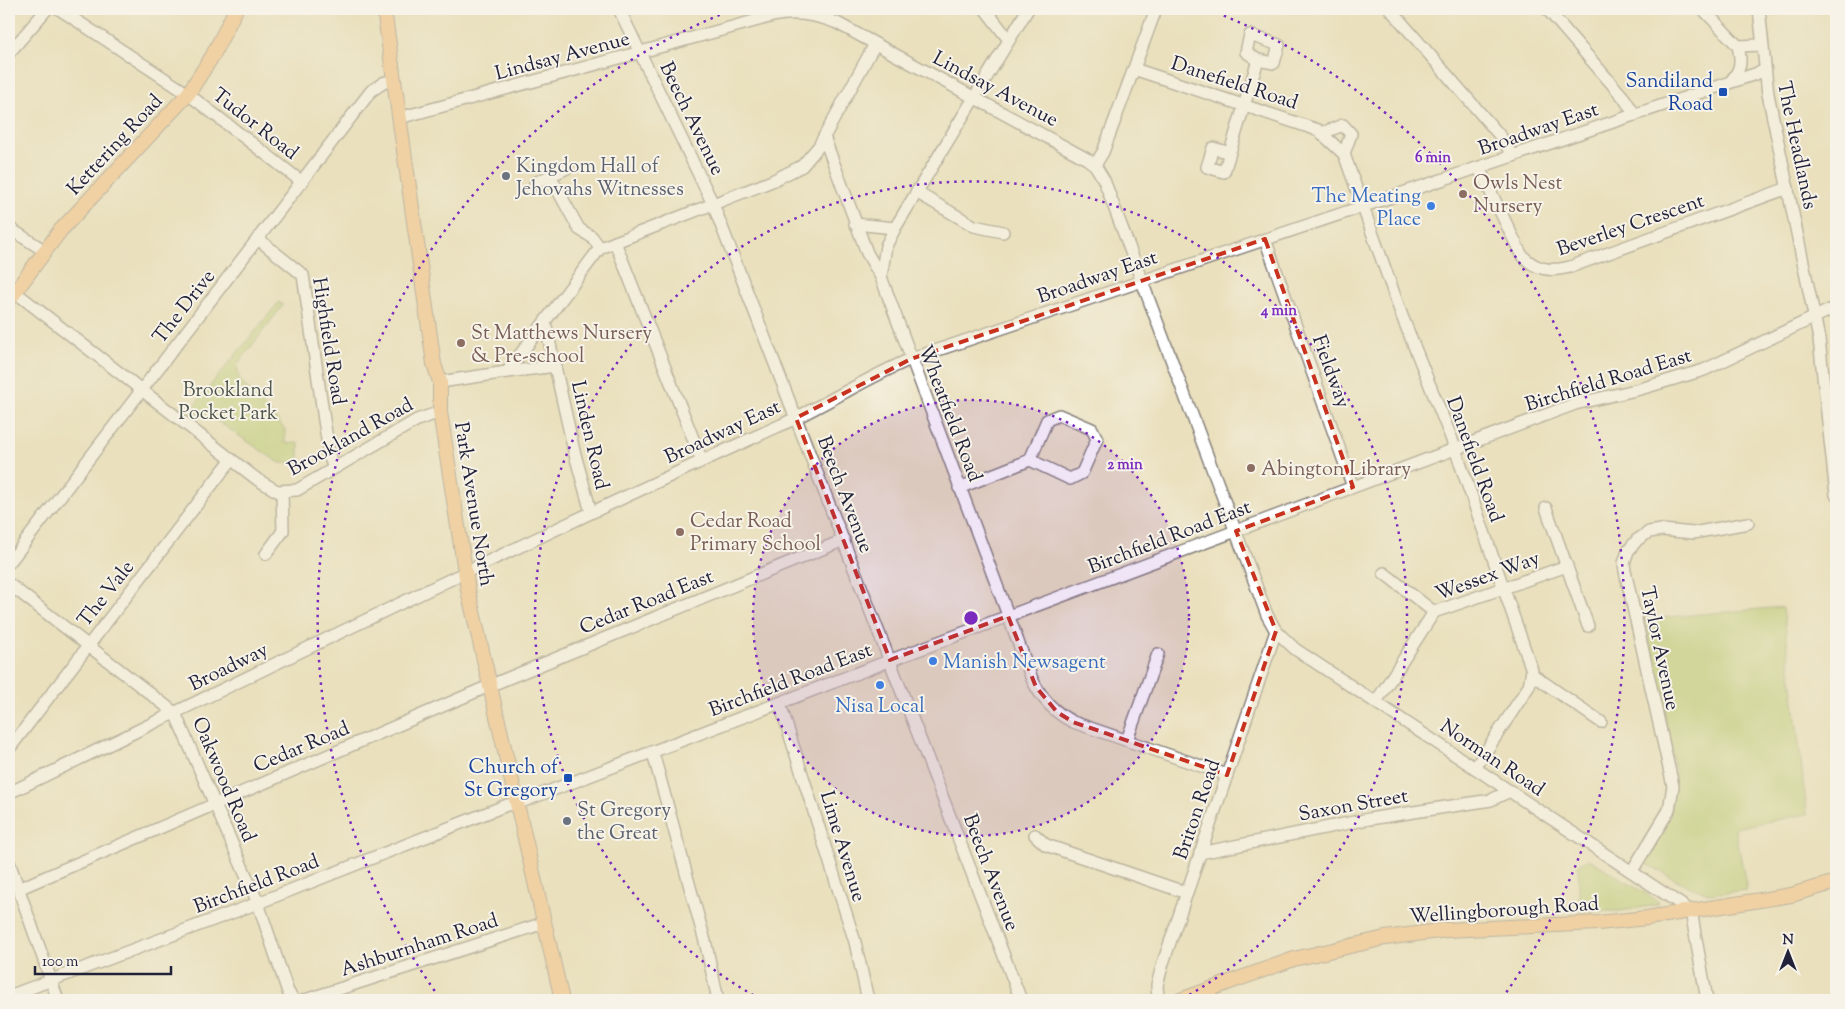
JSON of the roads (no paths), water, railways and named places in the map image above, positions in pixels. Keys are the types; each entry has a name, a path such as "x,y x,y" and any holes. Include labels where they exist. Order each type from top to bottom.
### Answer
{"main road":[{"name":"Kettering Road","path":"12,296 66,224 188,94 213,55 236,9"},
{"name":"Park Avenue North","path":"384,9 434,364 440,382 440,412 464,572 562,1000"},
{"name":"Wellingborough Road","path":"1180,1000 1294,959 1385,938 1446,930 1598,924 1691,912 1791,894 1836,882"}],"street":[{"path":"9,53 47,9"},
{"name":"Tudor Road","path":"59,9 188,94 302,182"},
{"name":"Beech Avenue","path":"619,9 714,204 1021,1000"},
{"path":"985,9 1009,40"},
{"path":"881,277 886,246 894,228 1028,9"},
{"path":"1095,165 1104,152 1156,9"},
{"path":"1390,9 1501,137 1513,156"},
{"path":"1547,9 1624,98 1635,115"},
{"path":"1704,9 1738,46 1741,57 1740,68 1730,82"},
{"name":"The Headlands","path":"1759,9 1764,71 1815,317 1836,495"},
{"name":"Lindsay Avenue","path":"399,118 783,14 823,13 875,44 1076,152 1095,165 1104,180 1267,615 1276,632"},
{"path":"507,372 600,248 796,170 810,158 824,137 875,44"},
{"path":"1738,46 1761,44"},
{"path":"1230,153 1246,106 1258,60"},
{"name":"Danefield Road","path":"1134,69 1322,133 1344,154 1402,316 1454,450 1533,675"},
{"name":"Broadway East","path":"464,572 796,418 910,358 1764,71"},
{"name":"The Drive","path":"9,563 371,91 377,85 393,80"},
{"path":"1322,133 1343,125 1351,134 1344,154"},
{"name":"Wheatfield Road","path":"824,137 867,253 881,277 959,488 1036,687 1050,706 1073,722 1227,775"},
{"path":"535,183 567,168"},
{"name":"Beverley Crescent","path":"1479,168 1521,254 1528,263 1538,268 1551,270 1570,267 1788,188"},
{"path":"550,176 579,229 592,237 600,248"},
{"path":"916,192 974,226 1003,232"},
{"path":"856,224 894,228"},
{"path":"9,228 45,251"},
{"name":"Highfield Road","path":"258,238 303,275 325,430 334,468"},
{"name":"Fieldway","path":"1265,240 1353,487"},
{"path":"615,242 702,461"},
{"name":"Brookland Road","path":"12,296 142,390 266,486 282,492 297,490 417,420 440,412"},
{"name":"Birchfield Road East","path":"516,804 653,753 890,660 1583,402 1649,387 1704,370 1836,307"},
{"name":"Linden Road","path":"545,322 574,451 591,512"},
{"name":"Linden Road","path":"440,382 556,366"},
{"path":"959,488 1030,460 1047,420 1059,415 1092,429 1096,439 1082,473 1070,479 1030,460"},
{"name":"The Vale","path":"9,749 231,460"},
{"path":"266,554 284,531 282,492"},
{"path":"1546,508 1588,626"},
{"name":"Taylor Avenue","path":"1632,871 1668,810 1673,786 1625,571 1625,557 1637,540 1656,530 1693,533 1748,522"},
{"name":"Cedar Road East","path":"489,686 844,540"},
{"name":"Wessex Way","path":"1376,702 1434,612 1567,566"},
{"name":"Broadway","path":"9,793 464,572"},
{"path":"1384,573 1434,612"},
{"name":"Oakwood Road","path":"9,584 175,713 258,902 288,992 294,1000"},
{"name":"Norman Road","path":"1276,632 1295,649 1632,871 1691,912"},
{"name":"Briton Road","path":"1158,1000 1159,976 1276,632"},
{"path":"1127,740 1158,654"},
{"path":"1475,768 1529,686 1533,675 1601,722"},
{"name":"Cedar Road","path":"18,889 489,686"},
{"name":"Lime Avenue","path":"780,704 855,942 868,1000"},
{"path":"653,753 706,945 718,1000"},
{"name":"Saxon Street","path":"1200,853 1369,819 1492,800 1510,791"},
{"name":"Birchfield Road","path":"9,996 507,805 516,804"},
{"path":"1035,835 1046,845 1187,893"},
{"path":"9,862 58,1000"},
{"path":"1691,912 1706,1000"},
{"name":"Ashburnham Road","path":"305,1000 544,923"}],"place":[{"name":"Sandiland Road","path":"1723,92"},
{"name":"Kingdom Hall of Jehovahs Witnesses","path":"506,176"},
{"name":"Owls Nest Nursery","path":"1463,194"},
{"name":"The Meating Place","path":"1431,206"},
{"name":"St Matthews Nursery & Pre-school","path":"461,343"},
{"name":"Abington Library","path":"1251,468"},
{"name":"Cedar Road Primary School","path":"680,532"},
{"name":"Manish Newsagent","path":"933,661"},
{"name":"Nisa Local","path":"880,685"},
{"name":"Church of St Gregory","path":"568,778"},
{"name":"St Gregory the Great","path":"567,821"}],"park label":[{"name":"Brookland Pocket Park","path":"228,400"}]}
